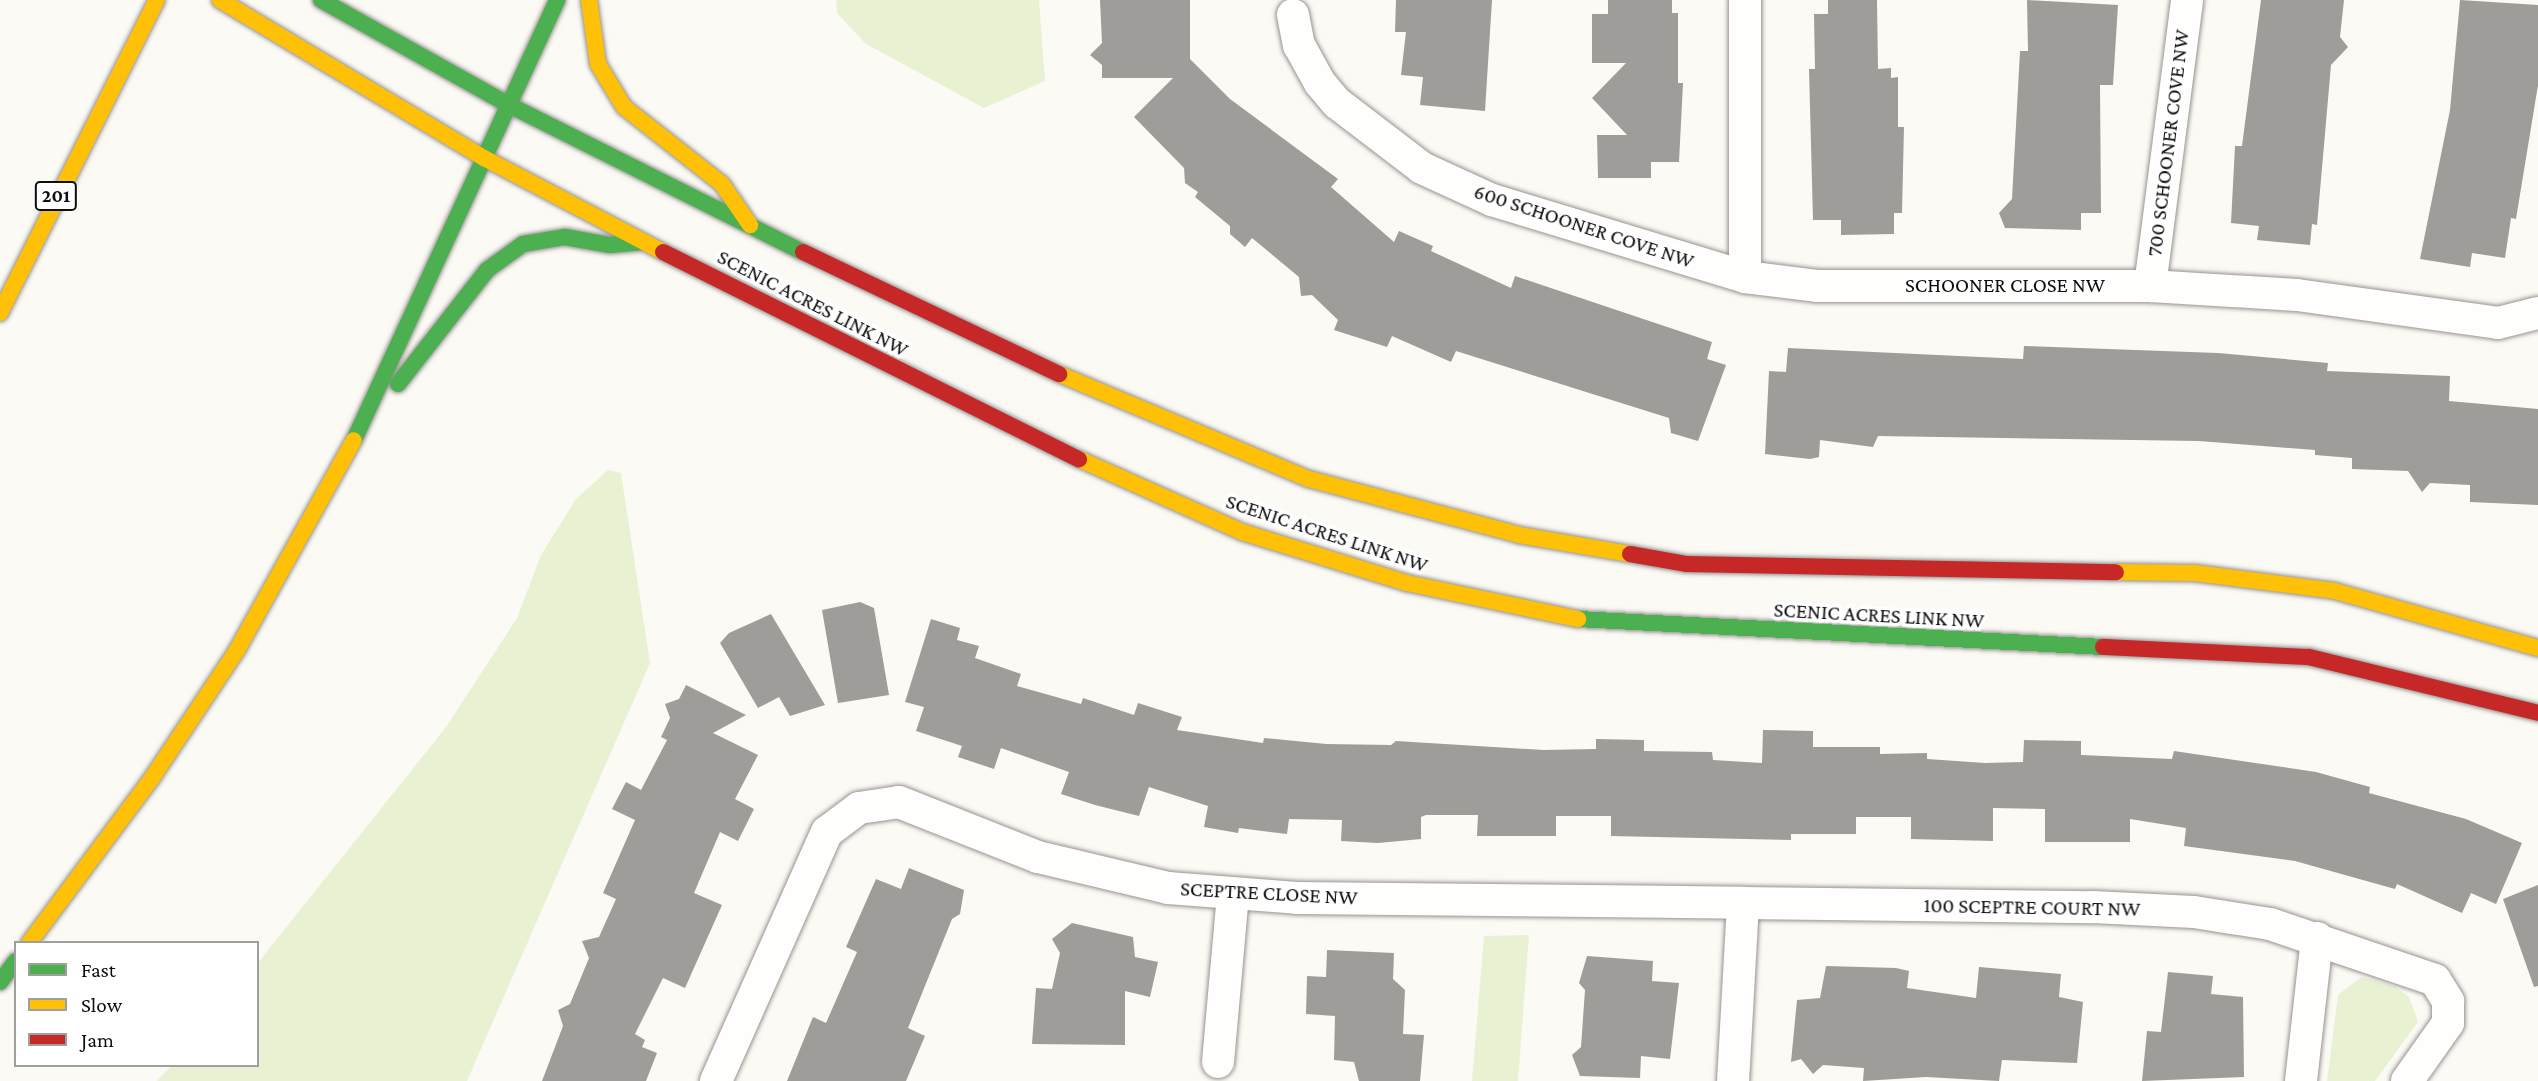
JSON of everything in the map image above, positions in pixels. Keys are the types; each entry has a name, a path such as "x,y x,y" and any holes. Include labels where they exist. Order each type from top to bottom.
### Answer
{"main road":[{"name":"201","path":"0,313 114,79 157,0"},
{"name":"SCENIC ACRES LINK NW","path":"220,0 484,158 644,242 1105,471 1242,532 1407,583 1595,622 2309,657 2538,713"},
{"name":"SCENIC ACRES LINK NW","path":"321,0 507,104 994,346 1172,425 1309,479 1519,535 1687,564 2195,573 2335,591 2538,648"},
{"path":"30,941 153,775 237,650 345,460 556,0"},
{"path":"589,0 598,64 624,107 722,184 750,225"},
{"path":"345,460 421,351 487,270 533,243 565,237 610,244 644,242"},
{"path":"0,982 14,964"}],"street":[{"path":"1745,0 1745,277"},
{"name":"700 SCHOONER COVE NW","path":"2150,286 2187,0"},
{"name":"600 SCHOONER COVE NW","path":"1293,15 1299,45 1320,83 1422,168 1492,200 1745,277"},
{"name":"SCHOONER CLOSE NW","path":"1745,277 1818,286 2150,286 2297,295 2498,323 2538,313"},
{"name":"SCEPTRE CLOSE NW","path":"716,1081 821,841 859,808 899,802 1038,857 1168,888 1233,895 1743,902"},
{"path":"1218,1062 1233,895"},
{"path":"1733,1081 1743,902"},
{"name":"100 SCEPTRE COURT NW","path":"1743,902 2194,912 2317,938 2425,973 2444,989 2448,1023 2407,1081"},
{"path":"2301,1081 2317,938"}],"green space":[{"path":"836,0 1039,0 1045,81 984,108 866,44 837,13"},
{"path":"608,470 621,473 650,663 467,1081 157,1081 170,1067 259,1067 259,961 446,727 517,618 541,555 576,499"},
{"path":"1529,935 1518,1081 1472,1081 1484,936"},
{"path":"2361,977 2394,986 2409,997 2418,1022 2375,1081 2327,1081 2338,995"}],"building":[{"path":"1100,0 1190,0 1190,59 1230,99 1338,179 1331,187 1394,242 1399,231 1433,246 1431,251 1511,288 1515,276 1712,342 1707,359 1726,365 1698,441 1671,433 1669,418 1456,351 1451,362 1392,336 1387,347 1334,330 1338,320 1312,295 1301,296 1299,277 1252,238 1245,247 1230,234 1230,226 1195,197 1198,192 1185,183 1184,168 1134,117 1173,78 1102,78 1102,65 1090,55 1102,43"},
{"path":"1396,0 1492,0 1485,111 1420,105 1423,77 1401,75 1406,32 1395,32"},
{"path":"1608,0 1672,0 1672,13 1678,13 1678,83 1683,83 1679,162 1651,162 1651,178 1598,178 1597,135 1627,135 1592,98 1626,63 1592,63 1592,14 1608,14"},
{"path":"1828,0 1877,0 1878,69 1891,68 1891,78 1898,77 1898,127 1904,127 1902,213 1894,213 1894,234 1841,235 1841,220 1813,220 1809,69 1815,69 1814,14 1828,14"},
{"path":"2027,0 2118,5 2113,85 2100,85 2101,213 2081,213 2081,230 2005,228 1999,213 2012,199 2020,51 2028,51"},
{"path":"2261,0 2344,0 2340,37 2348,47 2331,65 2317,225 2312,224 2310,245 2257,240 2259,226 2231,223 2235,146 2242,146"},
{"path":"2460,0 2538,5 2538,85 2516,219 2511,218 2505,258 2472,253 2470,267 2420,259 2450,110"},
{"path":"2024,346 2218,353 2328,363 2327,371 2450,376 2449,401 2538,409 2538,505 2470,502 2470,485 2430,483 2422,492 2408,471 2352,469 2352,458 2315,455 2315,450 2199,441 1878,436 1873,447 1820,440 1819,457 1810,459 1765,454 1769,371 1786,372 1788,348 2023,359"},
{"path":"860,602 874,608 889,695 838,703 822,610"},
{"path":"771,614 825,705 790,716 779,697 758,708 720,643 729,633"},
{"path":"931,619 960,628 957,640 979,646 975,658 1021,674 1017,686 1081,704 1083,698 1134,715 1138,703 1182,717 1177,730 1263,743 1264,738 1326,744 1391,745 1396,741 1543,750 1596,749 1596,739 1644,740 1644,751 1712,752 1713,760 1762,763 1763,730 1813,731 1813,747 1880,747 1880,754 1927,753 1927,759 1985,763 2023,762 2024,740 2081,741 2081,755 2172,759 2174,751 2316,772 2370,787 2369,793 2466,819 2522,843 2496,904 2471,893 2462,913 2397,884 2395,889 2295,861 2184,846 2186,828 2130,819 2130,842 2045,842 2045,809 1993,808 1993,841 1911,839 1911,817 1856,817 1856,834 1791,834 1791,840 1611,836 1611,816 1556,816 1556,836 1477,836 1478,815 1426,815 1421,817 1421,839 1378,843 1341,841 1342,820 1289,819 1287,834 1239,828 1238,833 1204,827 1208,806 1149,787 1139,816 1061,794 1069,772 1001,748 994,769 958,757 962,746 916,731 924,707 905,702"},
{"path":"686,685 746,715 713,733 758,755 735,799 754,809 738,841 720,832 694,893 722,905 685,988 663,978 635,1034 645,1040 642,1047 657,1053 646,1081 542,1081 563,1026 558,1010 570,1004 589,958 582,941 599,937 616,899 603,893 635,820 612,809 626,782 641,790 667,740 661,737 670,718 665,704 679,699"},
{"path":"909,868 964,890 960,914 952,919 908,1028 925,1036 906,1081 787,1081 813,1017 826,1023 857,952 846,947 876,879 901,889"},
{"path":"2538,885 2538,986 2534,987 2503,899"},
{"path":"1072,923 1133,937 1135,957 1158,962 1150,997 1125,991 1125,1045 1032,1044 1036,988 1052,989 1060,953 1052,939"},
{"path":"1327,950 1394,953 1393,979 1405,990 1403,1034 1424,1035 1420,1081 1359,1081 1354,1062 1334,1060 1335,1016 1306,1014 1307,976 1326,977"},
{"path":"1587,956 1653,961 1652,981 1679,983 1670,1059 1641,1056 1640,1078 1580,1076 1572,1055 1581,1047 1585,990 1579,983"},
{"path":"1826,966 1896,968 1909,971 1907,988 1976,998 1979,967 2061,974 2059,997 2083,1002 2077,1063 2002,1060 1999,1081 1926,1077 1863,1081 1864,1068 1823,1065 1813,1074 1801,1059 1791,1062 1797,1000 1820,998"},
{"path":"2168,972 2213,976 2211,994 2243,997 2244,1077 2142,1081 2147,1031 2161,1032"}],"traffic: fast":[{"path":"321,0 507,104 803,252"},
{"path":"354,440 557,0"},
{"path":"398,384 487,270 523,244 565,237 610,245 644,242"},
{"path":"1578,619 2103,647"},
{"path":"0,982 14,964"}],"traffic: slow":[{"path":"0,313 157,0"},
{"path":"220,0 484,158 663,252"},
{"path":"589,0 598,64 624,107 722,184 750,225"},
{"path":"1059,374 1309,479 1519,535 1630,554"},
{"path":"30,941 154,775 237,650 354,440"},
{"path":"1079,459 1242,532 1407,583 1578,619"},
{"path":"2116,572 2195,573 2335,591 2538,648"}],"traffic: jam":[{"path":"663,252 1079,459"},
{"path":"803,252 1059,374"},
{"path":"1630,554 1687,564 2116,572"},
{"path":"2103,647 2309,657 2538,713"}]}
